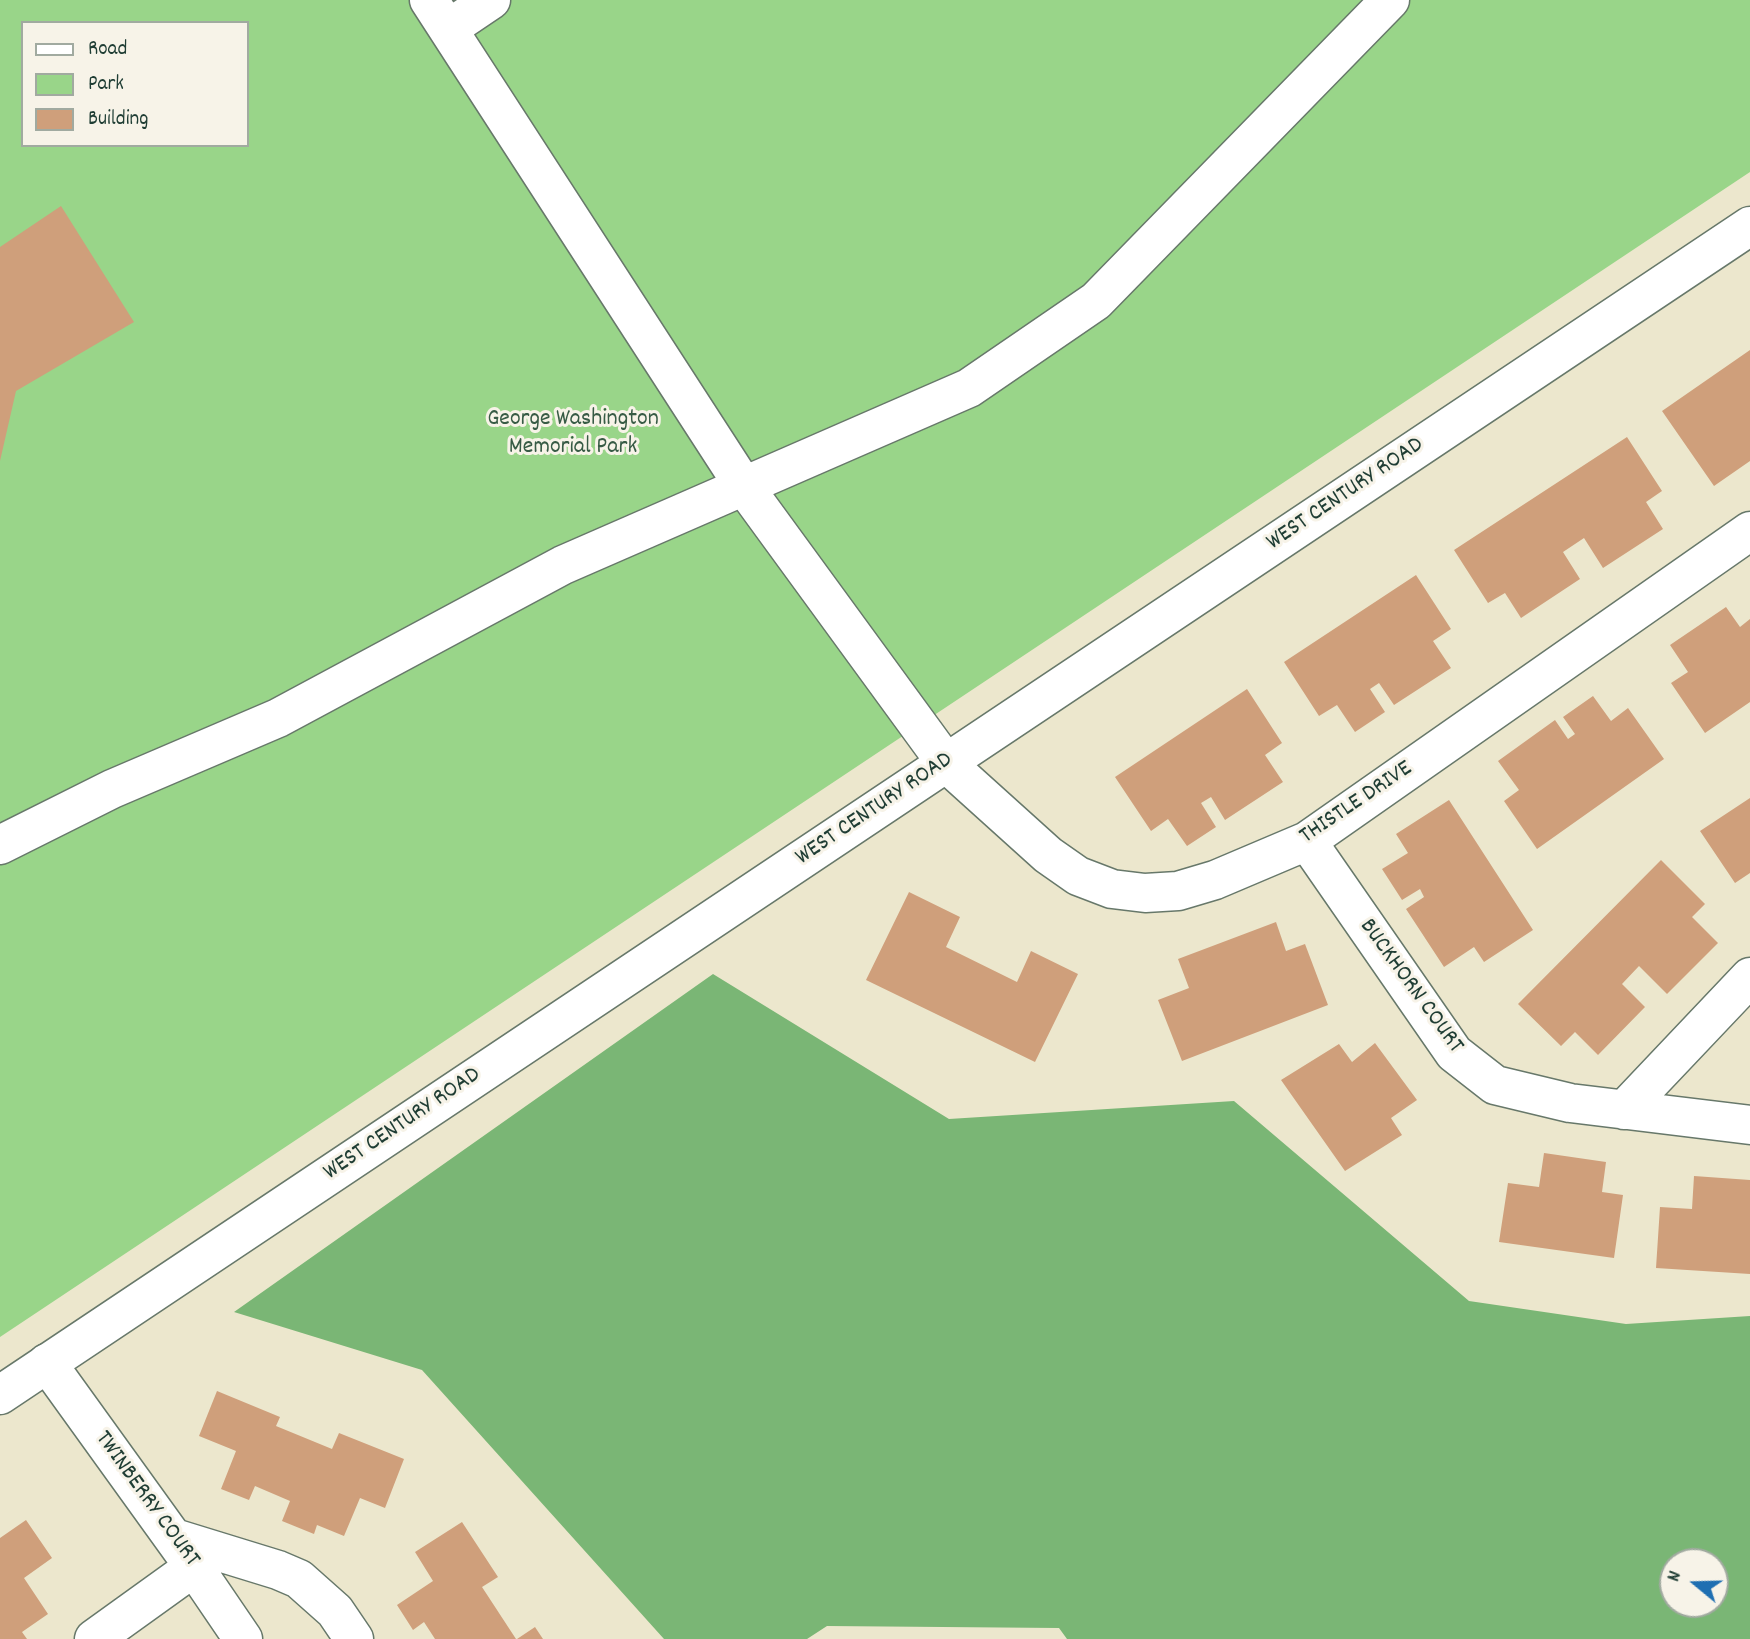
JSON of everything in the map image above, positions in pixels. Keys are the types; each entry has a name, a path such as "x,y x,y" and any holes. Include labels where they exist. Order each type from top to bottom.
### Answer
{"street":[{"path":"439,15 491,0"},
{"path":"0,845 112,789 278,718 563,565 969,388 1096,301 1390,0"},
{"name":"THISTLE DRIVE","path":"439,15 743,485 946,763 1048,855 1078,876 1112,889 1145,893 1178,891 1215,880 1307,841 1750,531"},
{"name":"WEST CENTURY ROAD","path":"0,1395 1750,226"},
{"name":"BUCKHORN COURT","path":"1307,841 1454,1053 1495,1085 1570,1103 1750,1125"},
{"path":"1625,1110 1750,977"},
{"name":"TWINBERRY COURT","path":"47,1363 184,1552 243,1639"},
{"path":"94,1639 184,1552 278,1570 299,1579 335,1611 354,1639"}],"green space":[{"name":"George Washington Memorial Park","path":"0,0 1750,0 1750,172 0,1337"},
{"path":"713,974 949,1119 1234,1101 1469,1301 1626,1324 1750,1316 1750,1639 1067,1639 1059,1628 827,1626 807,1639 664,1639 422,1370 234,1312"}],"building":[{"path":"61,206 134,322 16,391 0,461 0,247"},
{"path":"1750,350 1750,461 1714,486 1662,411"},
{"path":"1627,437 1662,491 1646,502 1663,529 1603,568 1584,538 1563,552 1580,579 1521,618 1505,593 1488,603 1454,550"},
{"path":"1416,575 1451,629 1433,641 1451,668 1394,705 1379,683 1370,689 1385,712 1355,732 1337,705 1319,716 1284,662"},
{"path":"1726,607 1740,627 1750,619 1750,702 1705,733 1671,683 1688,672 1670,645"},
{"path":"1247,689 1282,743 1265,755 1283,782 1225,820 1211,797 1201,803 1216,827 1187,846 1168,819 1151,831 1115,777"},
{"path":"1593,696 1611,721 1628,708 1664,759 1537,849 1504,801 1519,790 1498,761 1555,720 1568,739 1575,734 1563,717"},
{"path":"1750,798 1750,873 1735,883 1700,831"},
{"path":"1449,800 1533,930 1484,962 1474,947 1444,967 1406,909 1424,897 1420,889 1402,900 1382,869 1408,853 1396,834"},
{"path":"1661,860 1705,904 1692,917 1718,943 1667,994 1639,966 1622,984 1645,1007 1598,1055 1575,1032 1561,1046 1518,1004"},
{"path":"909,892 960,917 946,947 1017,982 1031,951 1078,974 1035,1062 866,980"},
{"path":"1276,922 1286,951 1305,944 1328,1005 1182,1061 1158,1000 1189,988 1178,959"},
{"path":"1375,1043 1417,1100 1391,1118 1402,1135 1345,1171 1281,1080 1339,1044 1352,1062"},
{"path":"1544,1153 1606,1162 1602,1192 1623,1195 1614,1258 1499,1242 1508,1183 1539,1187"},
{"path":"1694,1176 1750,1180 1750,1274 1656,1268 1660,1207 1692,1209"},
{"path":"217,1391 280,1417 276,1426 332,1449 339,1433 404,1459 385,1508 360,1498 344,1536 317,1525 314,1534 282,1521 290,1501 255,1486 249,1500 221,1489 236,1451 199,1436"},
{"path":"26,1520 52,1558 24,1578 48,1614 22,1632 27,1639 0,1639 0,1538"},
{"path":"462,1522 498,1577 482,1587 516,1639 435,1639 424,1622 413,1630 397,1605 433,1581 415,1552"},
{"path":"535,1627 543,1639 517,1639"}]}
